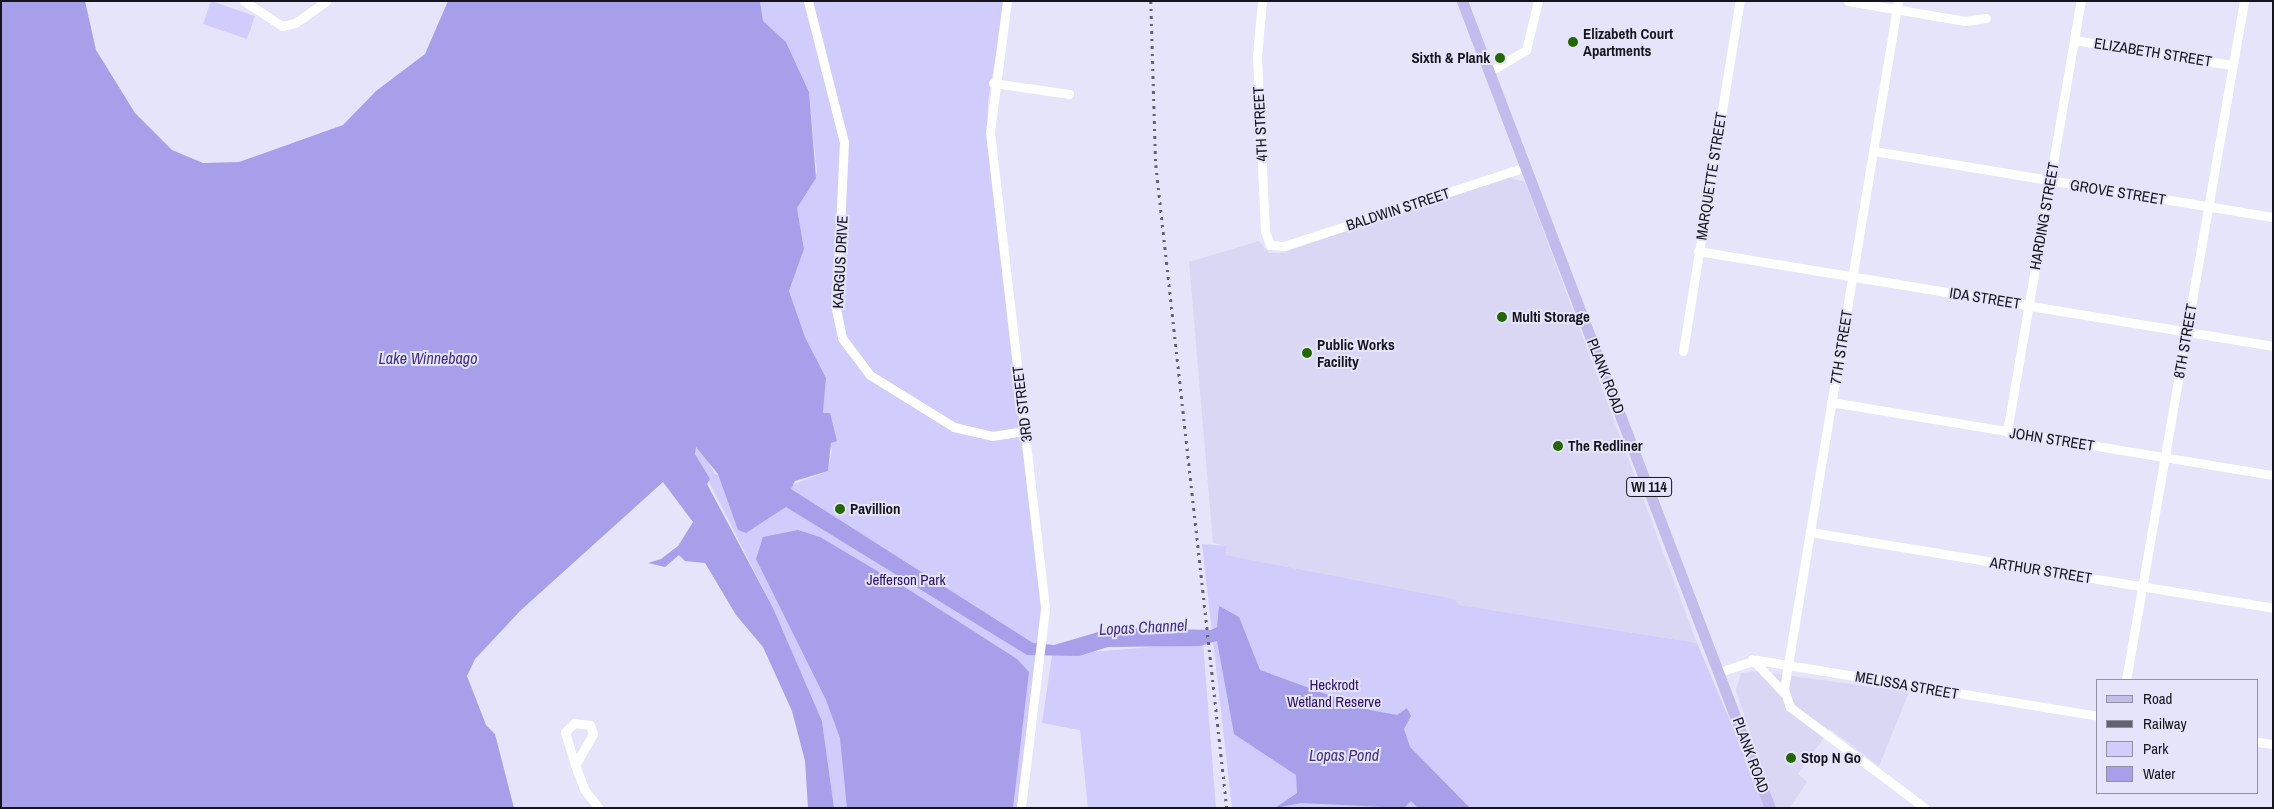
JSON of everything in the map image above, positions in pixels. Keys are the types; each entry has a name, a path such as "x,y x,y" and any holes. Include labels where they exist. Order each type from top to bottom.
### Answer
{"main road":[{"name":"PLANK ROAD","path":"1462,1 1770,808"}],"street":[{"path":"244,1 282,26 295,23 326,1"},
{"name":"KARGUS DRIVE","path":"808,1 844,142 836,308 842,338 870,375 954,426 992,436 1025,431"},
{"name":"3RD STREET","path":"1007,1 993,83 992,162 1043,575 1042,658 1021,808"},
{"name":"4TH STREET","path":"1262,1 1257,56 1264,231 1270,245"},
{"path":"1489,72 1526,50 1538,1"},
{"name":"MARQUETTE STREET","path":"1683,351 1740,1"},
{"path":"1848,1 1897,5 1965,21 1986,18"},
{"name":"HARDING STREET","path":"2007,432 2081,1"},
{"name":"8TH STREET","path":"2126,679 2244,1"},
{"name":"7TH STREET","path":"1784,693 1787,665 1897,5"},
{"name":"ELIZABETH STREET","path":"2074,40 2232,65"},
{"path":"993,83 1069,94"},
{"name":"GROVE STREET","path":"1874,151 2273,216"},
{"name":"BALDWIN STREET","path":"1270,245 1284,246 1525,167"},
{"name":"IDA STREET","path":"1698,251 2273,346"},
{"name":"JOHN STREET","path":"1832,402 2273,475"},
{"name":"ARTHUR STREET","path":"1810,532 2273,608"},
{"path":"1719,672 1752,659 1784,693 1790,707 1925,808"},
{"name":"MELISSA STREET","path":"1752,659 2096,716"},
{"path":"2259,742 2273,744"},
{"path":"575,765 584,789 599,808"}],"shaded area":[{"path":"1508,177 1525,182 1697,643 1458,605 1453,599 1226,555 1225,546 1213,543 1189,262 1259,241 1269,253 1281,253"},
{"path":"1756,671 1909,692 1879,766 1830,729 1798,774 1807,782 1790,808 1775,808 1736,690 1741,673"}],"green space":[{"path":"211,1 255,16 247,39 203,24"},
{"name":"Jefferson Park","path":"760,1 1005,1 988,101 987,138 1040,573 1043,643 1017,808 834,808 822,721 773,608 695,454 696,447 700,447 715,474 792,485 828,471 832,449 823,413 826,378 805,337 789,291 804,249 797,208 817,173 809,92 786,42 763,21"},
{"name":"Heckrodt Wetland Reserve","path":"1202,544 1226,546 1226,555 1454,599 1459,605 1697,643 1767,808 1232,808"},
{"path":"1203,643 1216,808 1088,808 1080,730 1042,723 1052,655"}],"water":[{"name":"Lake Winnebago","path":"1,1 85,1 96,50 135,113 172,150 203,163 239,162 343,125 376,91 425,54 448,1 760,1 763,21 786,42 809,92 816,178 797,208 804,249 789,291 805,337 826,378 823,413 830,413 837,441 831,443 828,471 795,481 791,489 1033,643 1054,645 1105,630 1134,628 1211,630 1217,627 1219,606 1239,617 1260,670 1370,710 1397,715 1407,708 1411,716 1404,729 1410,747 1470,808 1418,808 1411,801 1404,808 1301,803 1275,808 1297,793 1296,775 1234,734 1217,641 1200,646 1108,647 1079,656 1027,655 786,507 746,533 738,530 718,474 696,447 695,454 710,479 707,484 773,608 822,721 834,808 808,808 805,761 792,711 763,647 736,615 705,563 685,561 679,555 665,567 648,563 661,559 678,546 693,522 663,482 520,611 475,659 467,676 486,725 495,734 514,808 1,808"},
{"path":"798,530 820,537 911,591 1017,659 1029,672 1013,808 847,808 840,738 826,700 756,559 763,537"}],"railway":[{"path":"1151,1 1156,165 1227,808"}],"place":[{"name":"Elizabeth Court Apartments","path":"1573,42"},
{"name":"Sixth & Plank","path":"1500,58"},
{"name":"Multi Storage","path":"1502,317"},
{"name":"Public Works Facility","path":"1307,353"},
{"name":"The Redliner","path":"1558,446"},
{"name":"Pavillion","path":"840,509"},
{"name":"Stop N Go","path":"1791,758"}],"water label":[{"name":"Lopas Channel","path":"1143,627"},
{"name":"Lopas Pond","path":"1344,755"}]}
